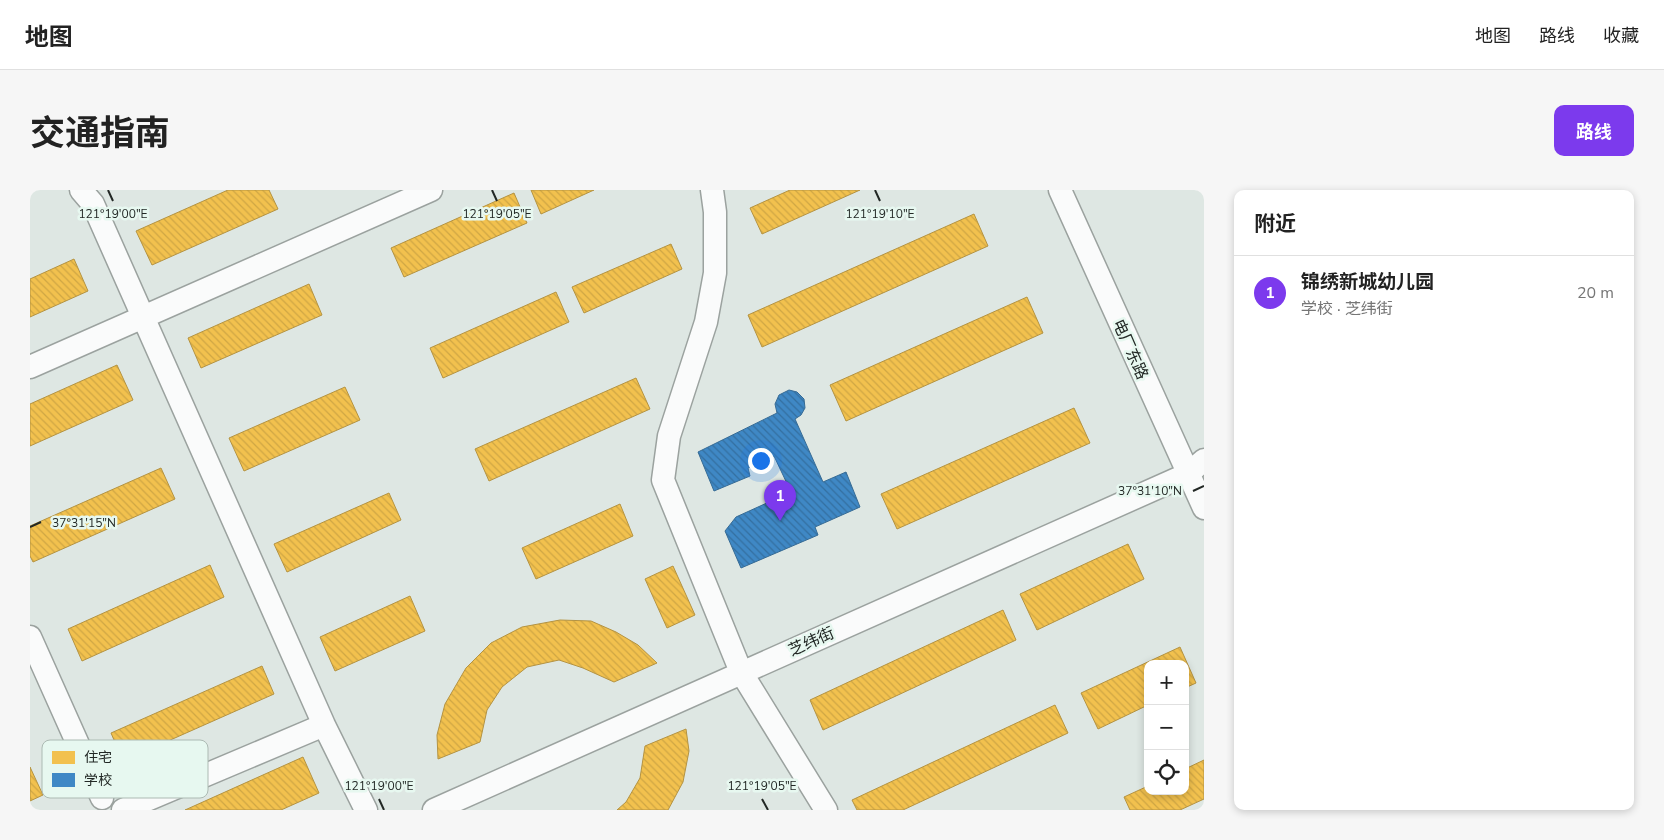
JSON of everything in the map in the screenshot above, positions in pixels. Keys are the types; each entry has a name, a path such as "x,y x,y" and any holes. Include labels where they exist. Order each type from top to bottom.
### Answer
{"street":[{"path":"81,190 93,204 324,725 366,810"},
{"path":"30,367 432,190"},
{"path":"712,190 715,212 715,273 706,322 669,436 663,480 741,672 826,810"},
{"name":"电厂东路","path":"1060,190 1196,467 1204,508"},
{"name":"芝纬街","path":"434,810 1196,467"},
{"path":"30,637 76,740"},
{"path":"208,774 324,725"},
{"path":"123,810 151,798"}],"building: 住宅":[{"path":"228,190 269,190 278,209 152,265 136,231"},
{"path":"531,190 594,190 541,214"},
{"path":"790,190 860,190 762,234 750,208"},
{"path":"514,193 527,223 404,277 391,248"},
{"path":"974,214 988,246 762,347 748,315"},
{"path":"671,244 682,269 584,313 572,287"},
{"path":"74,259 88,291 30,317 30,279"},
{"path":"309,284 322,315 201,368 188,338"},
{"path":"556,292 569,322 443,378 430,348"},
{"path":"1027,297 1043,333 846,421 830,385"},
{"path":"117,365 133,400 30,446 30,404"},
{"path":"636,378 650,409 489,481 475,449"},
{"path":"345,387 360,420 244,471 229,438"},
{"path":"1074,408 1090,443 897,529 881,494"},
{"path":"161,468 175,499 33,562 30,556 30,526"},
{"path":"389,493 401,520 287,572 274,544"},
{"path":"620,504 633,536 536,579 522,548"},
{"path":"1128,544 1144,579 1037,630 1020,594"},
{"path":"210,565 224,597 82,661 68,629"},
{"path":"673,566 695,615 667,628 645,579"},
{"path":"410,596 425,631 335,671 320,637"},
{"path":"1003,610 1016,640 823,730 810,700"},
{"path":"560,620 591,621 616,632 638,645 657,663 614,682 559,660 527,667 502,687 487,710 480,742 438,759 437,735 445,704 466,668 491,643 522,627"},
{"path":"1180,647 1186,660 1152,660"},
{"path":"1144,664 1144,707 1098,729 1081,693"},
{"path":"262,666 274,694 170,740 114,740 111,733"},
{"path":"1189,667 1196,683 1189,686"},
{"path":"1055,705 1068,733 903,810 857,810 852,800"},
{"path":"686,729 689,751 683,782 668,810 617,810 626,802 640,778 645,746"},
{"path":"303,757 319,793 281,810 185,810"},
{"path":"1204,760 1204,799 1180,810 1130,810 1124,797 1144,788 1144,795 1189,795 1189,767"},
{"path":"30,767 42,795 30,801"}],"building: 学校":[{"path":"789,390 797,392 804,399 805,408 801,415 795,419 823,482 846,472 860,507 815,527 818,535 741,568 725,531 736,517 791,492 774,456 748,468 750,476 714,491 698,452 777,413 775,404 779,395"}],"place":[{"name":"锦绣新城幼儿园","path":"780,521"}]}
